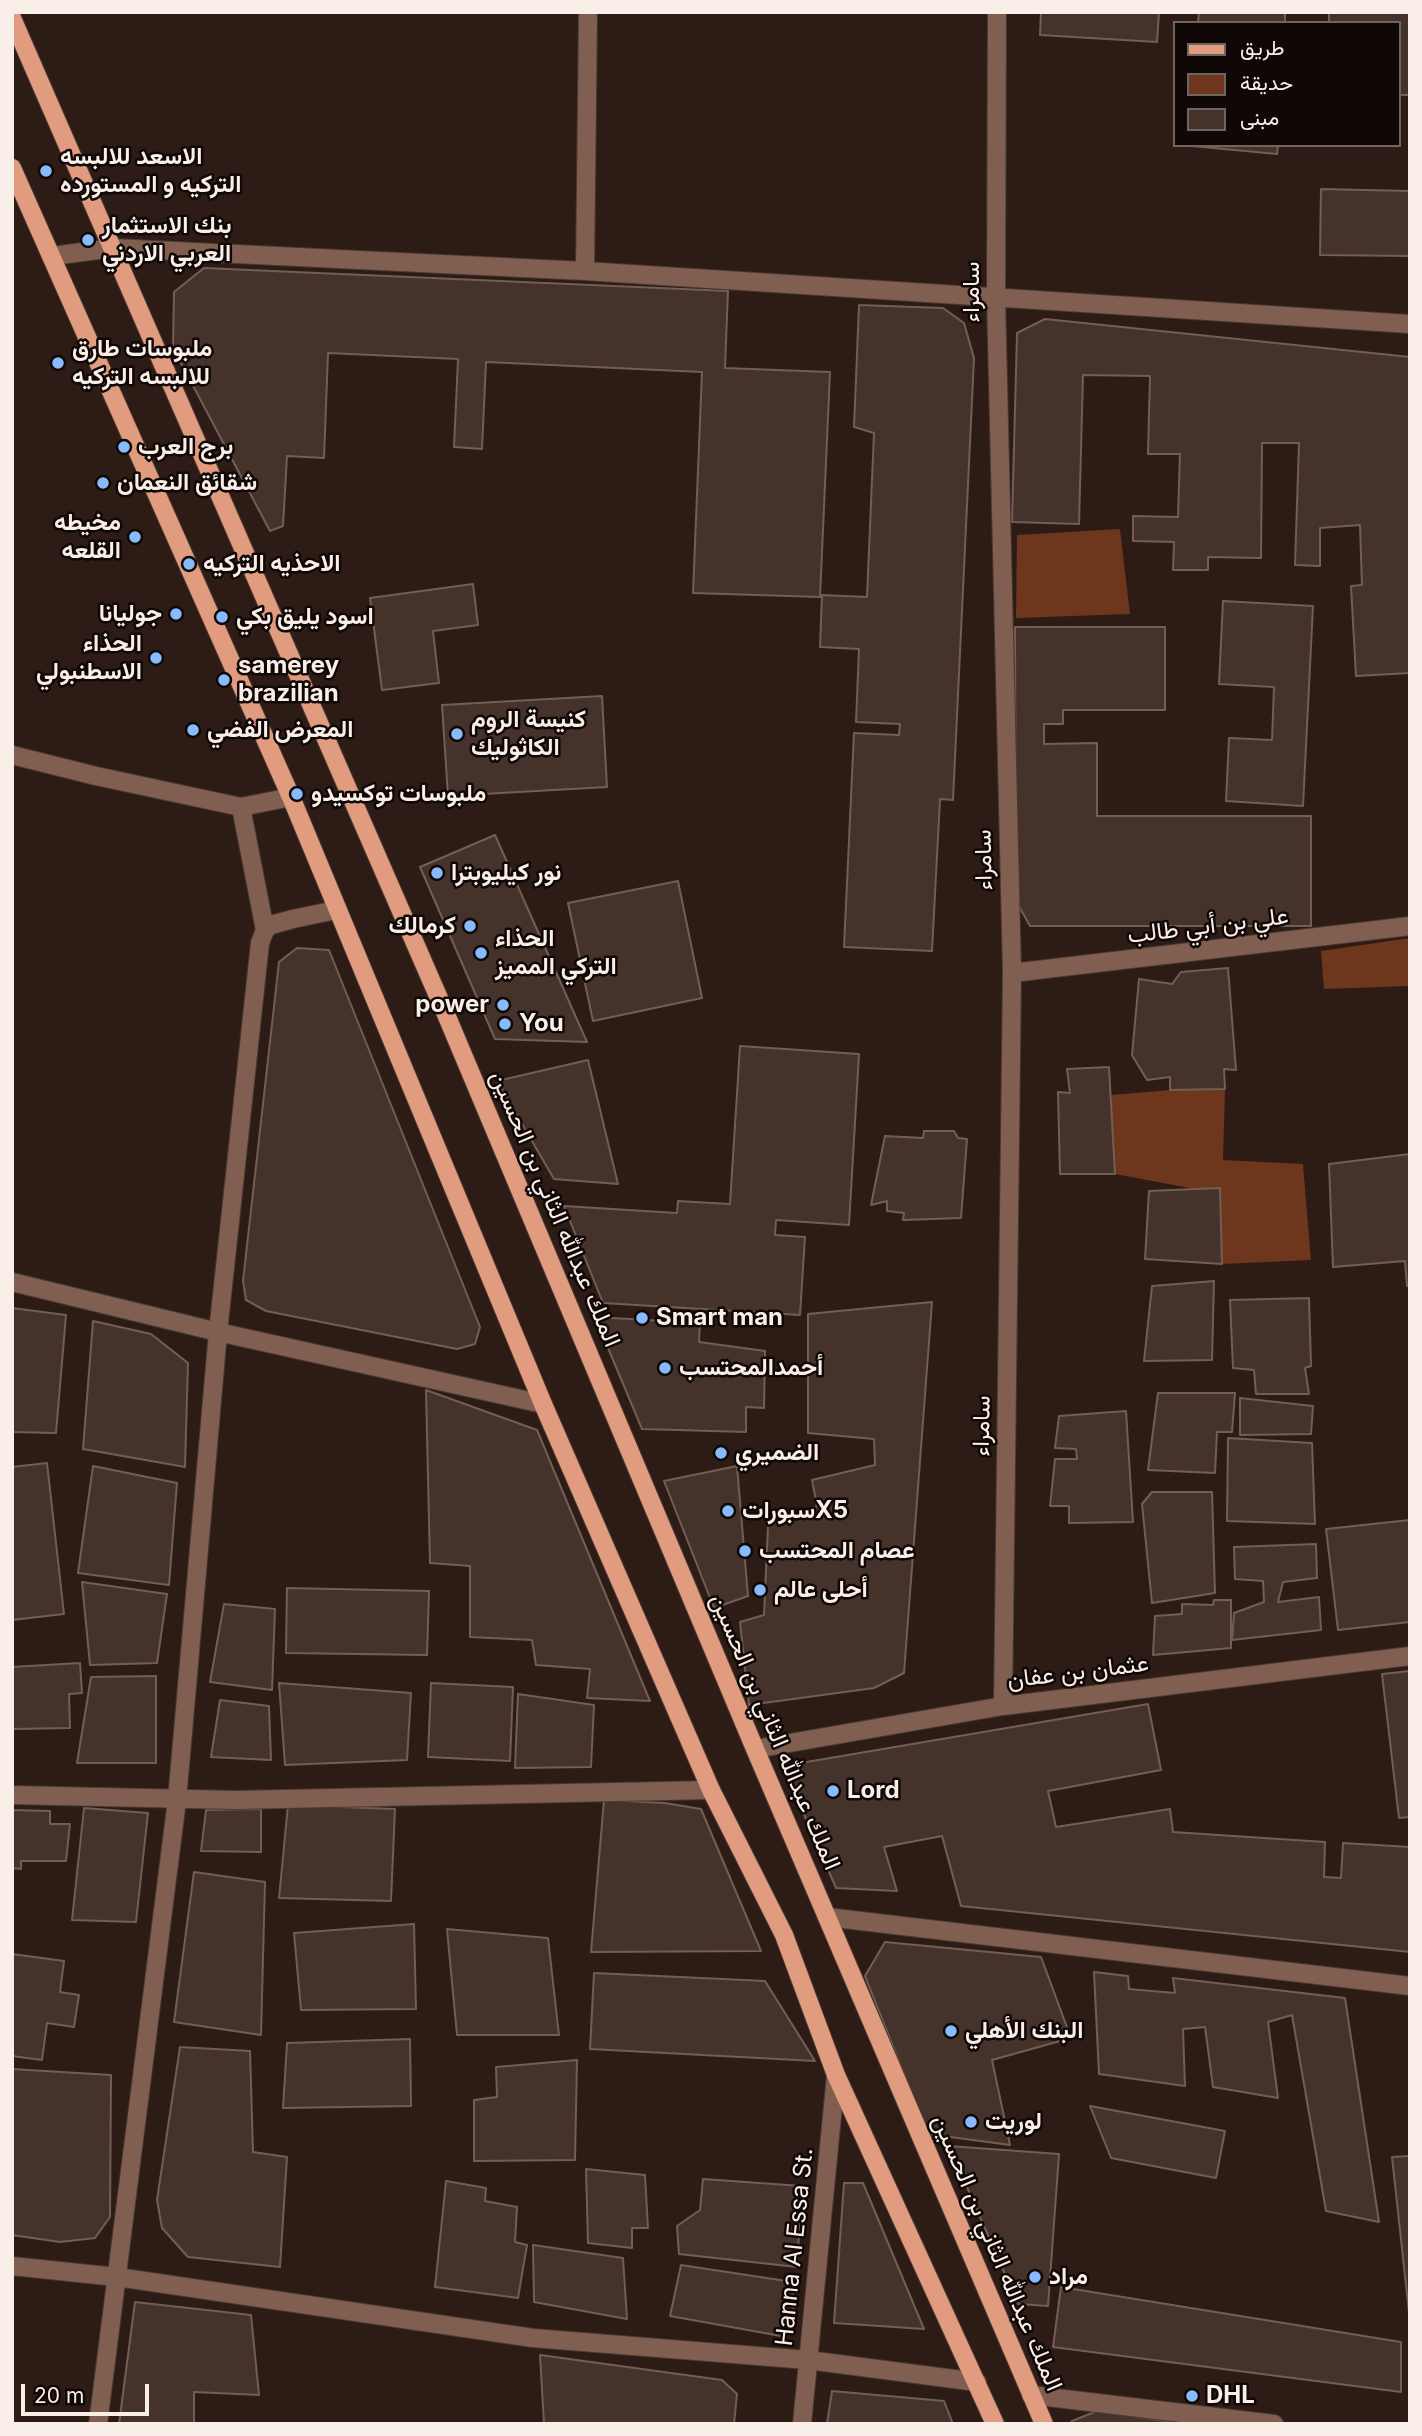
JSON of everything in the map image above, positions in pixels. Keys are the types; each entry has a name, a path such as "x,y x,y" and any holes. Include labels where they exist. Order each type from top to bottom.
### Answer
{"main road":[{"name":"الملك عبدالله الثاني بن الحسين","path":"12,18 448,1019 755,1749 1044,2424"},
{"path":"12,168 291,797 543,1404 711,1790 784,1935 836,2075 995,2424"}],"street":[{"path":"584,271 588,12"},
{"name":"سامراء","path":"998,12 996,298 1012,973 1003,1706"},
{"path":"52,256 113,247 584,271 1410,324"},
{"path":"12,755 241,807 291,797"},
{"path":"241,807 265,930"},
{"path":"98,2424 177,1800 218,1332 260,943 265,930 271,925 336,910"},
{"name":"علي بن أبي طالب","path":"1012,973 1410,926"},
{"path":"12,1282 218,1332 543,1404"},
{"name":"عثمان بن عفان","path":"755,1749 1003,1706 1410,1656"},
{"path":"12,1795 177,1800 711,1790"},
{"path":"827,1917 1410,1986"},
{"name":"Hanna Al Essa St.","path":"802,2424 836,2075"},
{"path":"12,2266 117,2277 533,2338 808,2360 977,2382"},
{"path":"1031,2395 1274,2424"}],"green space":[{"path":"1120,529 1130,614 1016,618 1017,535"},
{"path":"1410,938 1410,986 1324,989 1321,951"},
{"path":"1225,1089 1223,1160 1303,1164 1311,1260 1222,1264 1220,1188 1195,1189 1115,1174 1110,1095"}],"building":[{"path":"1041,12 1159,12 1157,42 1040,35"},
{"path":"1199,12 1285,12 1285,21 1198,21"},
{"path":"1329,12 1410,12 1410,95 1401,95 1401,21 1329,21"},
{"path":"1202,147 1278,147 1277,154"},
{"path":"1321,189 1409,191 1409,256 1320,255"},
{"path":"204,268 728,291 725,368 830,372 820,597 693,593 702,372 486,362 482,449 454,447 458,359 328,353 324,458 287,456 283,526 270,531 173,348 174,292"},
{"path":"859,305 943,308 964,323 974,358 953,800 940,799 932,951 844,947 854,733 899,735 900,724 856,722 859,649 820,647 822,595 867,597 874,433 854,427"},
{"path":"1045,319 1410,357 1410,673 1356,676 1351,586 1362,585 1360,525 1320,528 1320,566 1295,565 1299,443 1262,443 1261,558 1208,557 1208,570 1173,570 1174,542 1133,541 1133,516 1178,517 1180,454 1148,454 1150,376 1083,375 1079,524 1012,522 1017,333"},
{"path":"473,584 478,625 433,631 439,683 382,690 370,598"},
{"path":"1223,601 1313,606 1303,806 1226,801 1229,738 1272,740 1274,687 1219,684"},
{"path":"1015,627 1165,627 1165,710 1063,710 1063,724 1044,724 1044,744 1097,743 1097,816 1311,816 1311,926 1030,926 1016,901"},
{"path":"602,696 607,787 448,796 442,705"},
{"path":"495,835 587,1042 495,1039 420,867"},
{"path":"678,881 702,998 593,1021 568,903"},
{"path":"297,948 329,950 480,1327 475,1344 457,1349 266,1311 246,1300 243,1281 279,962"},
{"path":"1228,968 1236,1070 1224,1069 1225,1089 1170,1090 1170,1077 1147,1080 1132,1055 1139,979 1172,984 1181,972"},
{"path":"740,1046 859,1054 849,1225 776,1220 775,1235 805,1237 800,1315 603,1303 564,1206 677,1213 678,1201 730,1204"},
{"path":"588,1060 618,1184 554,1179 497,1081"},
{"path":"1109,1067 1115,1174 1060,1174 1058,1092 1070,1093 1067,1069"},
{"path":"924,1131 954,1131 958,1138 967,1139 961,1218 903,1220 904,1213 887,1211 887,1201 871,1205 885,1136 923,1138"},
{"path":"1410,1154 1410,1285 1407,1286 1405,1261 1333,1267 1329,1164"},
{"path":"1220,1188 1222,1264 1145,1259 1149,1191"},
{"path":"1214,1281 1212,1360 1144,1361 1152,1286"},
{"path":"1309,1298 1311,1366 1305,1368 1309,1394 1256,1394 1254,1370 1233,1368 1230,1300"},
{"path":"932,1302 904,1673 874,1688 749,1705 740,1622 764,1615 768,1526 817,1506 812,1480 875,1465 874,1439 808,1433 808,1314"},
{"path":"12,1308 66,1315 56,1433 12,1432"},
{"path":"595,1317 700,1323 699,1342 765,1351 764,1408 746,1407 746,1432 642,1429"},
{"path":"93,1321 151,1334 188,1363 185,1467 83,1449"},
{"path":"426,1390 537,1430 650,1701 587,1698 590,1669 536,1665 532,1640 470,1637 470,1566 430,1563"},
{"path":"1158,1393 1235,1393 1232,1432 1217,1432 1215,1473 1148,1470"},
{"path":"1240,1398 1313,1406 1311,1434 1240,1435"},
{"path":"1126,1411 1133,1522 1069,1523 1069,1506 1050,1506 1055,1459 1077,1459 1076,1449 1055,1448 1059,1416"},
{"path":"1228,1438 1312,1443 1315,1524 1227,1521"},
{"path":"47,1463 64,1614 12,1620 12,1467"},
{"path":"93,1466 177,1483 169,1585 78,1573"},
{"path":"737,1466 748,1596 714,1608 664,1481"},
{"path":"1152,1492 1212,1492 1215,1593 1152,1603 1142,1504"},
{"path":"1410,1520 1410,1622 1338,1630 1326,1529"},
{"path":"1316,1544 1317,1578 1283,1582 1278,1602 1319,1597 1321,1630 1232,1640 1234,1613 1264,1602 1263,1581 1235,1579 1234,1547"},
{"path":"82,1582 167,1594 157,1663 90,1665"},
{"path":"287,1588 429,1591 427,1655 286,1653"},
{"path":"1214,1600 1231,1600 1231,1648 1153,1655 1155,1616 1182,1614 1182,1604 1213,1605"},
{"path":"224,1604 275,1609 272,1690 210,1682"},
{"path":"80,1663 82,1693 69,1694 70,1728 12,1729 12,1667"},
{"path":"1410,1671 1410,1817 1399,1818 1382,1674"},
{"path":"156,1676 156,1763 77,1763 91,1677"},
{"path":"279,1683 411,1693 407,1760 285,1765"},
{"path":"431,1683 513,1687 510,1761 428,1757"},
{"path":"518,1694 594,1705 591,1767 515,1768"},
{"path":"220,1700 269,1706 271,1760 211,1757"},
{"path":"1148,1704 1161,1770 1048,1791 1056,1827 1170,1809 1173,1832 1325,1842 1324,1877 1341,1878 1343,1843 1410,1847 1410,1952 961,1906 942,1836 884,1847 897,1891 836,1888 783,1766"},
{"path":"604,1800 665,1803 701,1809 761,1951 591,1952"},
{"path":"288,1805 395,1809 391,1901 279,1898"},
{"path":"84,1808 148,1813 136,1922 72,1920"},
{"path":"261,1809 261,1852 201,1851 206,1810"},
{"path":"12,1810 50,1811 50,1824 70,1824 66,1861 21,1861 21,1869 12,1868"},
{"path":"194,1872 265,1882 261,2035 174,2022"},
{"path":"414,1924 416,2009 301,2010 294,1933"},
{"path":"447,1929 548,1938 559,2035 457,2035"},
{"path":"885,1942 1041,1957 1071,2038 992,2060 1010,2145 928,2134 865,1976"},
{"path":"12,1954 64,1961 60,1992 79,1995 74,2027 47,2023 42,2060 12,2056"},
{"path":"1094,1972 1128,1976 1129,1989 1175,1993 1173,1978 1345,1998 1379,2222 1326,2211 1292,2015 1268,2022 1278,2098 1213,2087 1205,2027 1183,2029 1185,2086 1099,2074"},
{"path":"594,1973 765,1981 815,2061 590,2049"},
{"path":"410,2039 411,2106 283,2108 287,2043"},
{"path":"180,2047 250,2051 253,2152 287,2157 280,2267 188,2257 162,2228 157,2200"},
{"path":"577,2060 575,2160 474,2161 474,2100 497,2097 496,2067"},
{"path":"12,2069 111,2075 110,2217 95,2238 60,2242 12,2235"},
{"path":"1090,2106 1225,2131 1216,2178 1111,2158"},
{"path":"949,2146 1059,2154 1048,2306 1018,2304"},
{"path":"1410,2156 1410,2322 1392,2157"},
{"path":"586,2169 645,2175 648,2228 632,2228 632,2248 588,2243"},
{"path":"703,2179 802,2186 797,2267 679,2254 677,2226 700,2210"},
{"path":"446,2181 486,2188 485,2201 517,2207 515,2242 527,2245 518,2298 435,2287"},
{"path":"844,2183 863,2183 924,2329 834,2323"},
{"path":"533,2245 623,2258 627,2319 534,2302"},
{"path":"681,2265 793,2282 794,2328 781,2336 670,2316"},
{"path":"1061,2287 1401,2342 1401,2392 1053,2347"},
{"path":"135,2302 251,2315 259,2395 194,2392 194,2424 119,2424"},
{"path":"540,2355 722,2380 737,2394 734,2424 544,2424"},
{"path":"832,2391 944,2401 953,2424 827,2424"},
{"path":"1097,2411 1187,2424 1070,2424"}],"place":[{"name":"الاسعد للالبسه التركيه و المستورده","path":"46,171"},
{"name":"بنك الاستثمار العربي الاردني","path":"88,240"},
{"name":"ملبوسات طارق للالبسه التركيه","path":"58,363"},
{"name":"برج العرب","path":"124,447"},
{"name":"شقائق النعمان","path":"103,483"},
{"name":"مخيطه القلعه","path":"135,537"},
{"name":"الاحذيه التركيه","path":"189,564"},
{"name":"جوليانا","path":"176,614"},
{"name":"اسود يليق بكي","path":"222,617"},
{"name":"الحذاء الاسطنبولي","path":"156,658"},
{"name":"samerey brazilian","path":"224,680"},
{"name":"المعرض الفضي","path":"193,730"},
{"name":"كنيسة الروم الكاثوليك","path":"457,734"},
{"name":"ملبوسات توكسيدو","path":"297,794"},
{"name":"نور كيليوبترا","path":"437,873"},
{"name":"كرمالك","path":"470,926"},
{"name":"الحذاء التركي المميز","path":"481,953"},
{"name":"power","path":"503,1005"},
{"name":"You","path":"505,1024"},
{"name":"Smart man","path":"642,1318"},
{"name":"أحمدالمحتسب","path":"665,1368"},
{"name":"الضميري","path":"721,1453"},
{"name":"سبوراتX5","path":"728,1511"},
{"name":"عصام المحتسب","path":"745,1551"},
{"name":"أحلى عالم","path":"760,1590"},
{"name":"Lord","path":"833,1791"},
{"name":"البنك الأهلي","path":"951,2031"},
{"name":"لوريت","path":"971,2122"},
{"name":"مراد","path":"1035,2277"},
{"name":"DHL","path":"1192,2396"}]}
